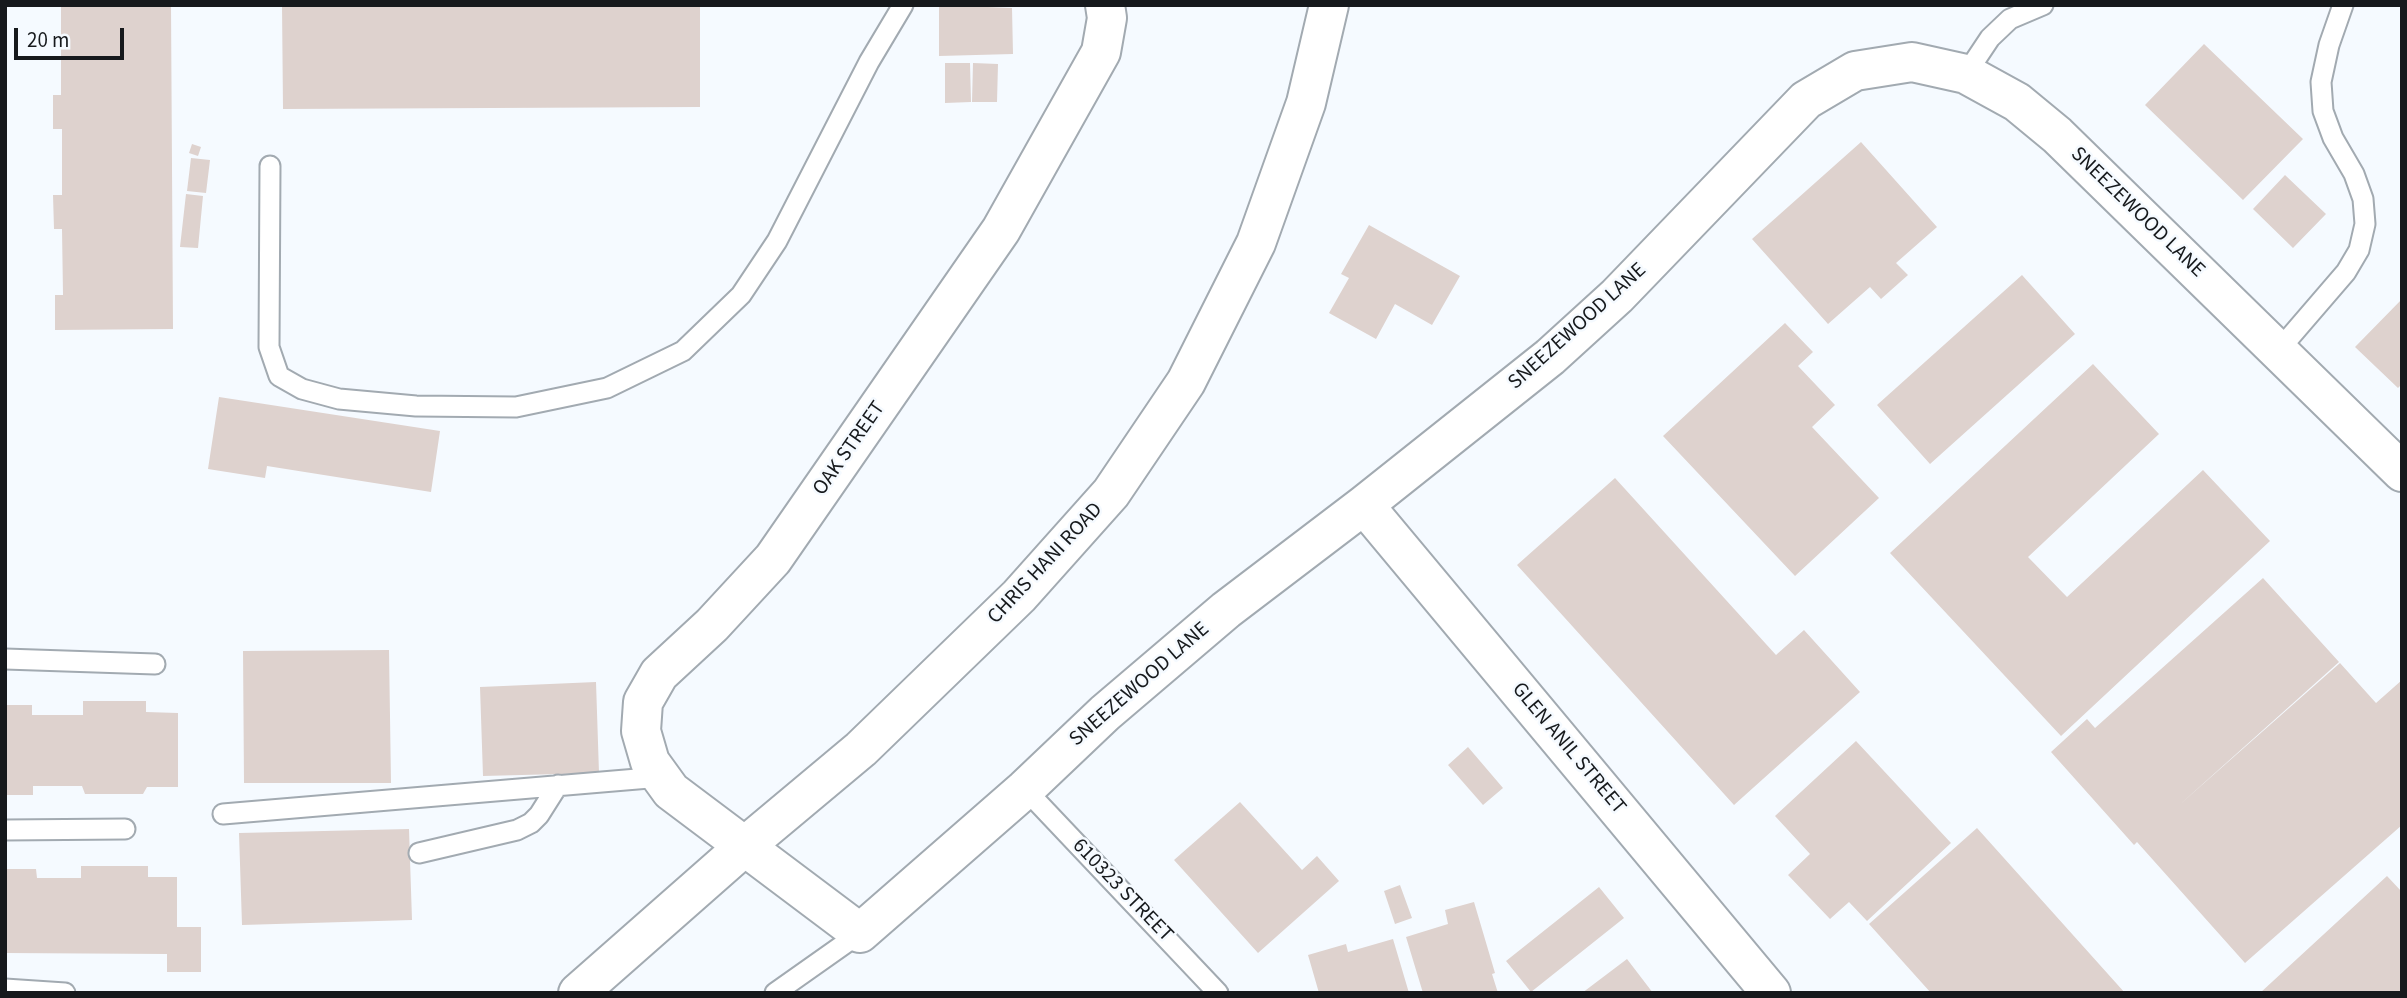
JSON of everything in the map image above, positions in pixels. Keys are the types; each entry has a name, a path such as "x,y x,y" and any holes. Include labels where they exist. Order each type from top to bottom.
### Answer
{"street":[{"name":"OAK STREET","path":"745,846 671,791 650,762 641,731 643,702 659,674 712,625 774,559 1001,230 1101,52 1107,18 1105,5"},
{"name":"CHRIS HANI ROAD","path":"579,993 880,730 1019,596 1111,493 1186,382 1256,243 1306,103 1329,5"},
{"name":"SNEEZEWOOD LANE","path":"860,933 1025,789 1105,713 1226,610 1364,505 1550,357 1617,296 1806,100 1855,71 1912,62 1966,74 2017,102 2057,135 2402,472"},
{"name":"GLEN ANIL STREET","path":"1364,505 1771,993"},
{"path":"745,846 860,933"}],"lane":[{"path":"270,166 269,347 279,376 302,389 339,399 416,406 516,407 607,388 683,351 741,295 777,241 869,62 903,5"},
{"path":"1966,74 1990,38 2010,19 2043,5"},
{"path":"2278,351 2346,272 2359,250 2365,224 2362,199 2354,174 2333,138 2323,111 2321,82 2329,45 2343,5"},
{"path":"5,659 155,664"},
{"path":"223,814 661,777"},
{"path":"419,853 524,827 539,815 558,785"},
{"name":"610323 STREET","path":"1025,789 1218,993"},
{"path":"5,830 125,829"},
{"path":"775,993 860,933"},
{"path":"5,989 65,993"}],"building":[{"path":"61,5 171,5 173,329 55,330 55,295 63,295 62,229 54,229 53,195 62,195 62,129 53,129 53,95 61,95"},
{"path":"282,5 700,5 700,107 283,109"},
{"path":"939,5 1012,8 1013,54 939,56"},
{"path":"2204,44 2303,139 2243,200 2145,105"},
{"path":"945,63 970,63 971,102 945,103"},
{"path":"973,63 998,64 997,102 972,102"},
{"path":"1861,142 1937,227 1896,263 1908,275 1881,299 1870,287 1828,324 1752,239"},
{"path":"192,144 201,147 198,156 189,153"},
{"path":"191,158 210,160 206,193 187,191"},
{"path":"2285,175 2326,214 2293,248 2253,209"},
{"path":"186,194 203,196 198,248 180,247"},
{"path":"1369,225 1460,276 1432,325 1395,304 1376,339 1329,313 1349,278 1341,274"},
{"path":"2022,275 2075,334 1930,464 1877,405"},
{"path":"2402,299 2402,384 2398,388 2355,347"},
{"path":"1785,323 1813,352 1798,366 1835,405 1812,427 1879,498 1795,576 1663,436"},
{"path":"2093,364 2159,434 2028,557 2067,597 2203,470 2270,541 2061,736 1890,553"},
{"path":"219,397 440,431 431,492 267,466 265,478 208,469"},
{"path":"1615,478 1776,655 1804,630 1860,692 1734,805 1517,565"},
{"path":"2263,578 2339,662 2177,807 2340,663 2376,703 2402,680 2402,825 2245,963 2137,842 2134,845 2051,752 2087,719 2095,728"},
{"path":"389,650 391,783 244,783 243,651"},
{"path":"596,682 599,773 483,776 480,687"},
{"path":"83,701 146,701 146,712 178,713 178,787 147,787 143,794 85,794 82,786 33,786 33,795 5,795 5,705 32,705 32,715 83,715"},
{"path":"1856,741 1951,843 1867,921 1849,902 1830,919 1788,875 1810,854 1775,816"},
{"path":"1468,747 1503,788 1483,805 1448,765"},
{"path":"1240,802 1302,870 1317,856 1339,881 1258,953 1174,860"},
{"path":"1977,828 2125,993 1931,993 1869,924"},
{"path":"409,829 412,920 242,925 239,833"},
{"path":"81,866 148,866 148,877 177,877 177,927 201,927 201,972 167,972 167,954 5,953 5,869 36,869 37,878 81,878"},
{"path":"2387,876 2402,892 2402,993 2260,993"},
{"path":"1400,885 1412,918 1395,924 1384,891"},
{"path":"1599,887 1624,918 1531,992 1506,961"},
{"path":"1474,902 1495,973 1492,974 1498,993 1423,993 1406,937 1448,924 1445,910"},
{"path":"1393,939 1409,993 1319,993 1308,955 1346,944 1348,952"},
{"path":"1627,959 1653,993 1582,993"}]}
